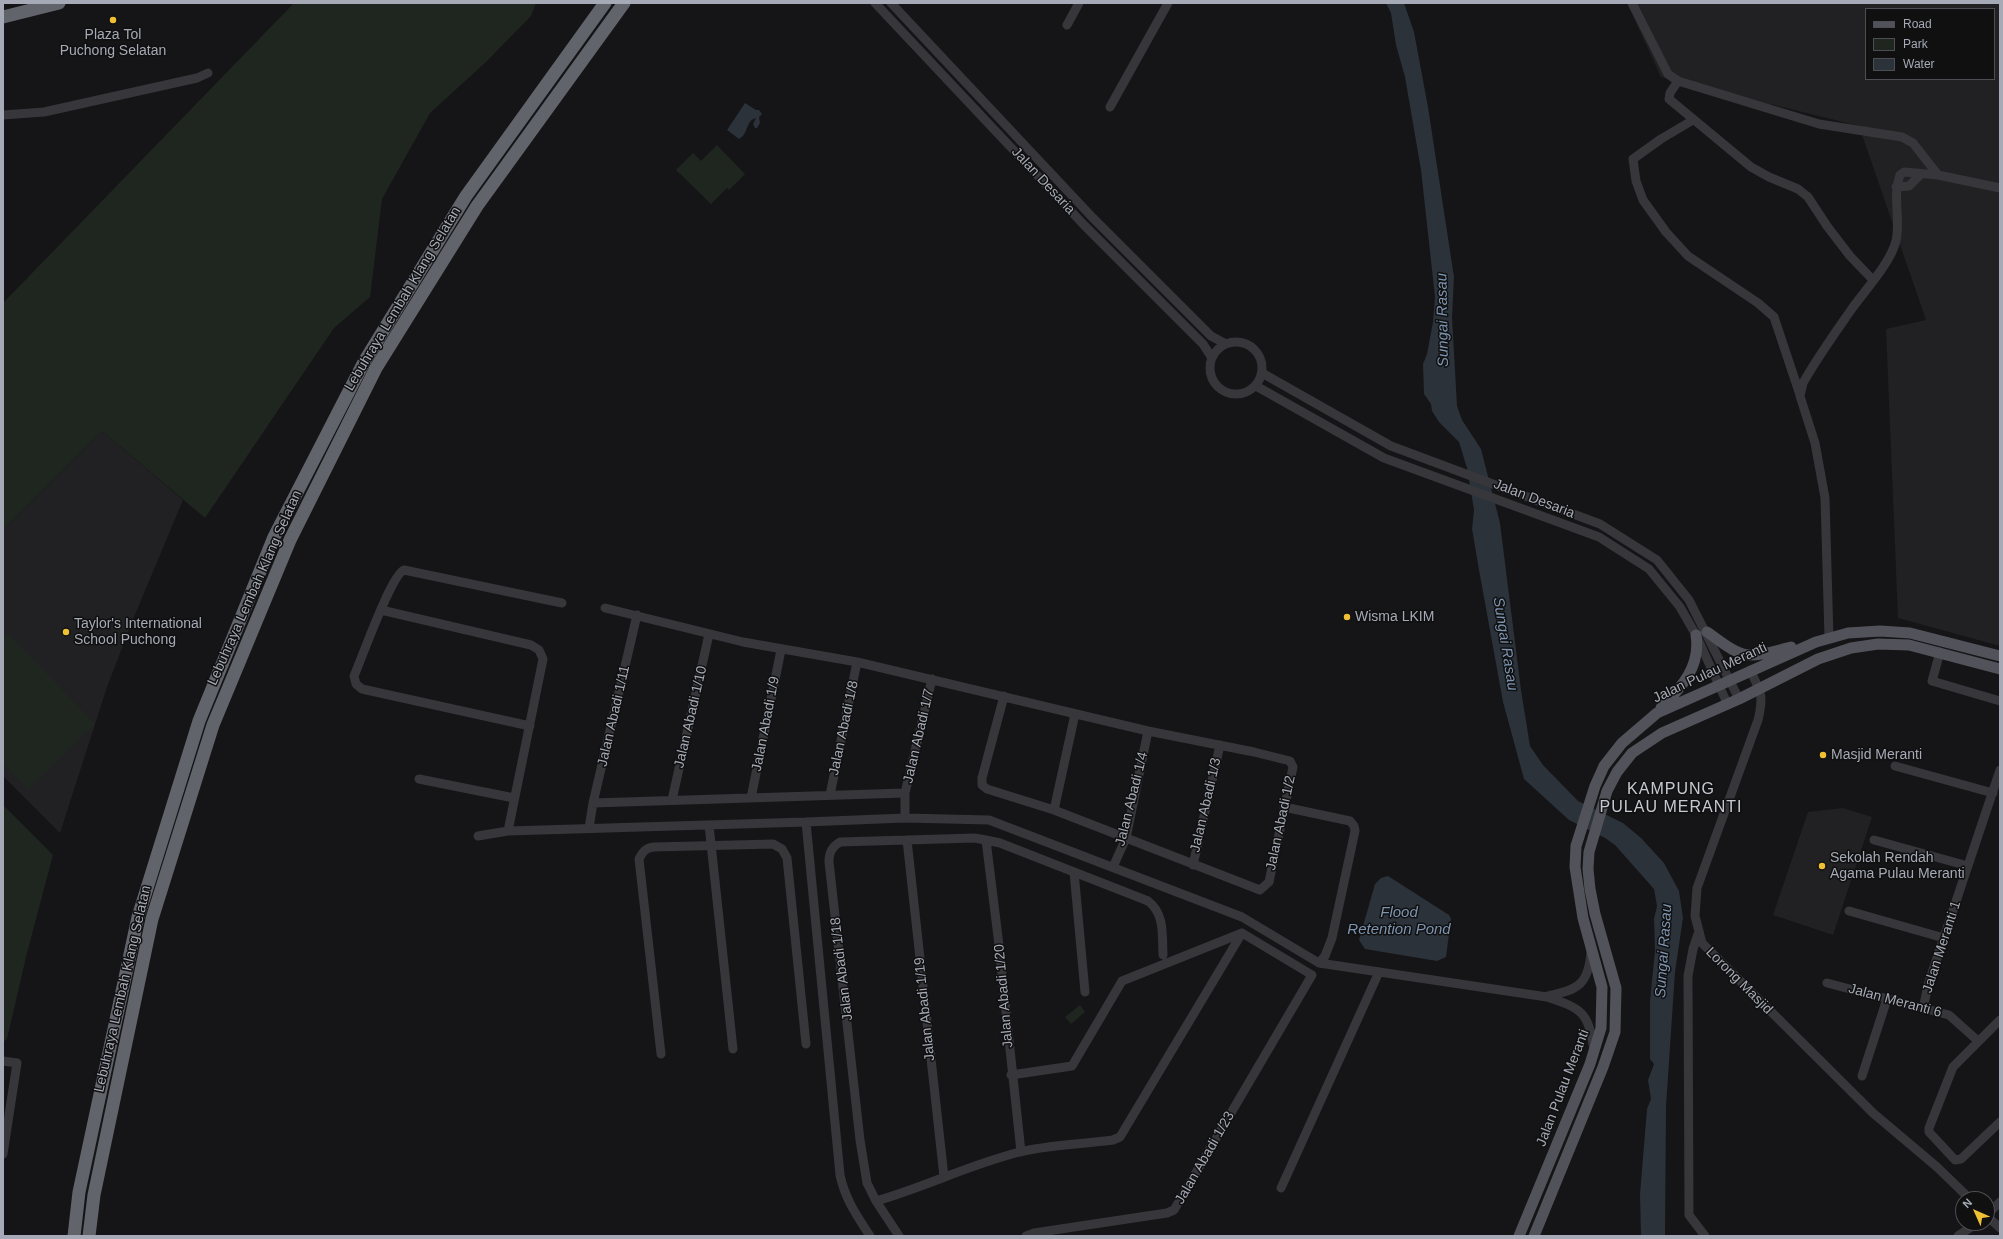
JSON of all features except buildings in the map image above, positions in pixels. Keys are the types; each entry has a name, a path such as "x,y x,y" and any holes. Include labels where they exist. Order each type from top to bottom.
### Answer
{"highway":[{"path":"3,17 59,3"},
{"name":"Lebuhraya Lembah Klang Selatan","path":"74,1236 79,1192 138,917 199,721 274,537 364,362 458,210 605,3"},
{"name":"Lebuhraya Lembah Klang Selatan","path":"89,1236 94,1195 152,919 213,725 290,540 376,368 482,199 624,3"}],"main road":[{"name":"Jalan Pulau Meranti","path":"1519,1236 1594,1054 1601,1028 1602,987 1583,918 1576,881 1576,846 1595,786 1604,766 1622,743 1657,713 1750,670 1816,642 1848,633 1880,631 1910,634 2000,656"},
{"path":"1657,713 1690,676 1702,633 1729,647 1747,654 1759,654 1816,642"},
{"name":"Jalan Pulau Meranti","path":"1534,1236 1603,1067 1615,1032 1616,988 1590,888 1589,852 1608,791 1617,772 1632,753 1662,733 1739,700 1818,659 1851,648 1878,644 1909,645 2000,669"}],"street":[{"name":"Jalan Desaria","path":"875,3 1084,225 1203,344 1212,358"},
{"name":"Jalan Desaria","path":"891,3 1092,217 1211,336 1226,344"},
{"path":"1067,25 1079,3"},
{"path":"1110,107 1168,3"},
{"path":"1632,3 1668,74 1678,81 1819,124 1902,137 1913,143 1938,176"},
{"path":"3,115 44,112 197,78 208,74"},
{"path":"1678,81 1670,93 1669,99 1751,167 1769,177 1798,189 1808,197 1840,244 1874,280"},
{"path":"1693,120 1661,139 1633,159 1636,181 1643,200 1659,223 1688,256 1758,303 1774,317 1815,443 1825,498 1829,638"},
{"path":"1800,396 1803,384 1809,373 1874,280 1896,241 1898,222 1896,188 1900,175 1904,172 1938,176 2000,188"},
{"path":"1896,188 1909,186 1920,175"},
{"path":"1241,342 1255,349 1260,356 1262,373 1256,386 1251,390 1237,395 1224,392 1213,381 1210,374 1212,358 1220,347 1226,344 1241,342"},
{"name":"Jalan Desaria","path":"1262,373 1391,446 1600,524 1657,560 1689,600 1702,633 1719,685 1728,705"},
{"name":"Jalan Desaria","path":"1256,386 1384,458 1599,537 1649,569 1702,633 1730,679 1739,700"},
{"path":"530,726 359,687 354,680 354,676 381,610 398,574 404,570 562,603"},
{"path":"606,608 709,634 781,650 858,662 1148,731 1220,745"},
{"path":"381,610 536,647 542,654 543,659 508,831"},
{"name":"Jalan Abadi 1/11","path":"589,828 590,816 637,615"},
{"name":"Jalan Abadi 1/10","path":"672,800 709,634"},
{"name":"Jalan Abadi 1/9","path":"751,798 781,650"},
{"path":"1940,652 1932,681 2000,701"},
{"name":"Jalan Abadi 1/8","path":"830,795 858,662"},
{"name":"Lorong Masjid","path":"1750,670 1760,690 1762,698 1758,720 1697,888 1695,916 1698,934 1702,943 1709,951 1750,993 1873,1112 1937,1167 1962,1191"},
{"name":"Jalan Abadi 1/7","path":"905,818 906,793 932,679"},
{"path":"1004,696 982,778 982,785 987,789 1054,810 1193,865"},
{"path":"1054,810 1075,714"},
{"name":"Jalan Abadi 1/4","path":"1113,867 1126,838 1148,731"},
{"name":"Jalan Abadi 1/2","path":"1193,865 1260,890 1267,886 1269,882 1293,767 1290,762 1254,752 1220,745"},
{"name":"Jalan Abadi 1/3","path":"1193,865 1220,745"},
{"path":"1895,766 1993,793"},
{"name":"Jalan Meranti 1","path":"1923,1010 1928,985 2000,770"},
{"path":"418,779 514,798"},
{"path":"593,803 906,793"},
{"path":"1284,807 1350,821 1354,826 1355,831 1329,947 1319,962"},
{"path":"478,836 508,831 806,822 842,819 905,818 989,820 1242,917 1319,962 1547,996 1575,1008 1585,1016 1590,1026 1594,1054"},
{"path":"806,822 840,1175 843,1189 850,1204 870,1236"},
{"path":"709,824 733,1049"},
{"name":"Jalan Abadi 1/18","path":"899,1236 876,1201 867,1182 860,1140 829,855 835,845 840,842 974,838 1000,843 1148,901 1156,907 1160,916 1163,955"},
{"name":"Jalan Abadi 1/19","path":"907,840 944,1177"},
{"name":"Jalan Abadi 1/20","path":"986,840 998,937 1020,1152"},
{"path":"1874,840 1968,866"},
{"path":"661,1054 639,859 642,852 648,848 654,847 774,844 782,849 787,858 806,1044"},
{"path":"1074,872 1084,992"},
{"path":"1849,911 1944,938"},
{"path":"1011,1075 1072,1066 1122,981 1242,934"},
{"path":"876,1201 904,1193 944,1177 1020,1152 1113,1140 1120,1137 1242,934"},
{"name":"Jalan Abadi 1/23","path":"1026,1236 1034,1233 1167,1213 1174,1210 1312,975 1242,934"},
{"path":"1698,934 1693,949 1688,976 1689,1215 1705,1236"},
{"path":"1547,996 1568,992 1575,989 1582,982 1588,971 1591,944"},
{"path":"1281,1188 1379,972"},
{"name":"Jalan Meranti 6","path":"1827,983 1923,1010 1949,1015 1978,1041"},
{"path":"1862,1076 1887,1000"},
{"path":"2000,1020 1953,1067 1929,1128 1929,1132 1955,1160 1961,1160 2000,1122"},
{"path":"3,1061 17,1063 3,1154"}],"shaded area":[{"path":"1627,3 2000,3 2000,646 1898,618 1886,329 1926,320 1859,126 1661,77"},
{"name":"Taylor's International School Puchong","path":"102,431 183,500 134,617 107,687 60,833 3,776 3,530"},
{"name":"Sekolah Rendah Agama Pulau Meranti","path":"1843,808 1872,817 1833,935 1773,915 1808,812"}],"green space":[{"path":"294,3 536,3 531,16 486,62 430,113 382,199 370,297 334,328 205,518 102,431 3,530 3,303"},
{"path":"717,145 745,174 729,190 727,188 711,204 676,170 693,153 701,161"},
{"path":"7,633 95,724 28,789 3,763 3,638"},
{"path":"3,805 53,855 27,953 7,1039 3,1042"},
{"path":"1080,1005 1085,1012 1071,1024 1065,1017"}],"water":[{"name":"Sungai Rasau","path":"1386,3 1404,3 1414,32 1428,107 1454,277 1452,317 1457,406 1462,420 1481,449 1500,523 1521,690 1530,746 1543,765 1578,801 1623,823 1641,838 1664,863 1679,891 1683,918 1675,972 1666,1107 1665,1236 1641,1236 1640,1194 1647,1109 1651,1099 1648,1080 1654,1064 1650,1059 1650,1001 1655,950 1654,919 1657,906 1654,889 1615,845 1605,838 1569,820 1524,779 1503,702 1472,529 1474,510 1467,468 1459,442 1439,422 1432,411 1431,404 1424,394 1423,364 1427,354 1433,322 1435,297 1421,170 1405,77 1396,45 1391,13"},
{"path":"745,103 756,110 759,110 762,114 759,117 760,123 757,128 755,128 753,124 756,118 750,122 744,134 739,139 727,130"},
{"name":"Flood Retention Pond","path":"1388,876 1449,915 1451,919 1446,957 1437,961 1365,949 1359,940 1375,884 1381,878"}],"place":[{"name":"Plaza Tol Puchong Selatan","path":"113,20"},
{"name":"Wisma LKIM","path":"1347,617"},
{"name":"Taylor's International School Puchong","path":"66,632"},
{"name":"Masjid Meranti","path":"1823,755"},
{"name":"Sekolah Rendah Agama Pulau Meranti","path":"1822,866"}],"district":[{"name":"KAMPUNG PULAU MERANTI","path":"1671,799"}]}
